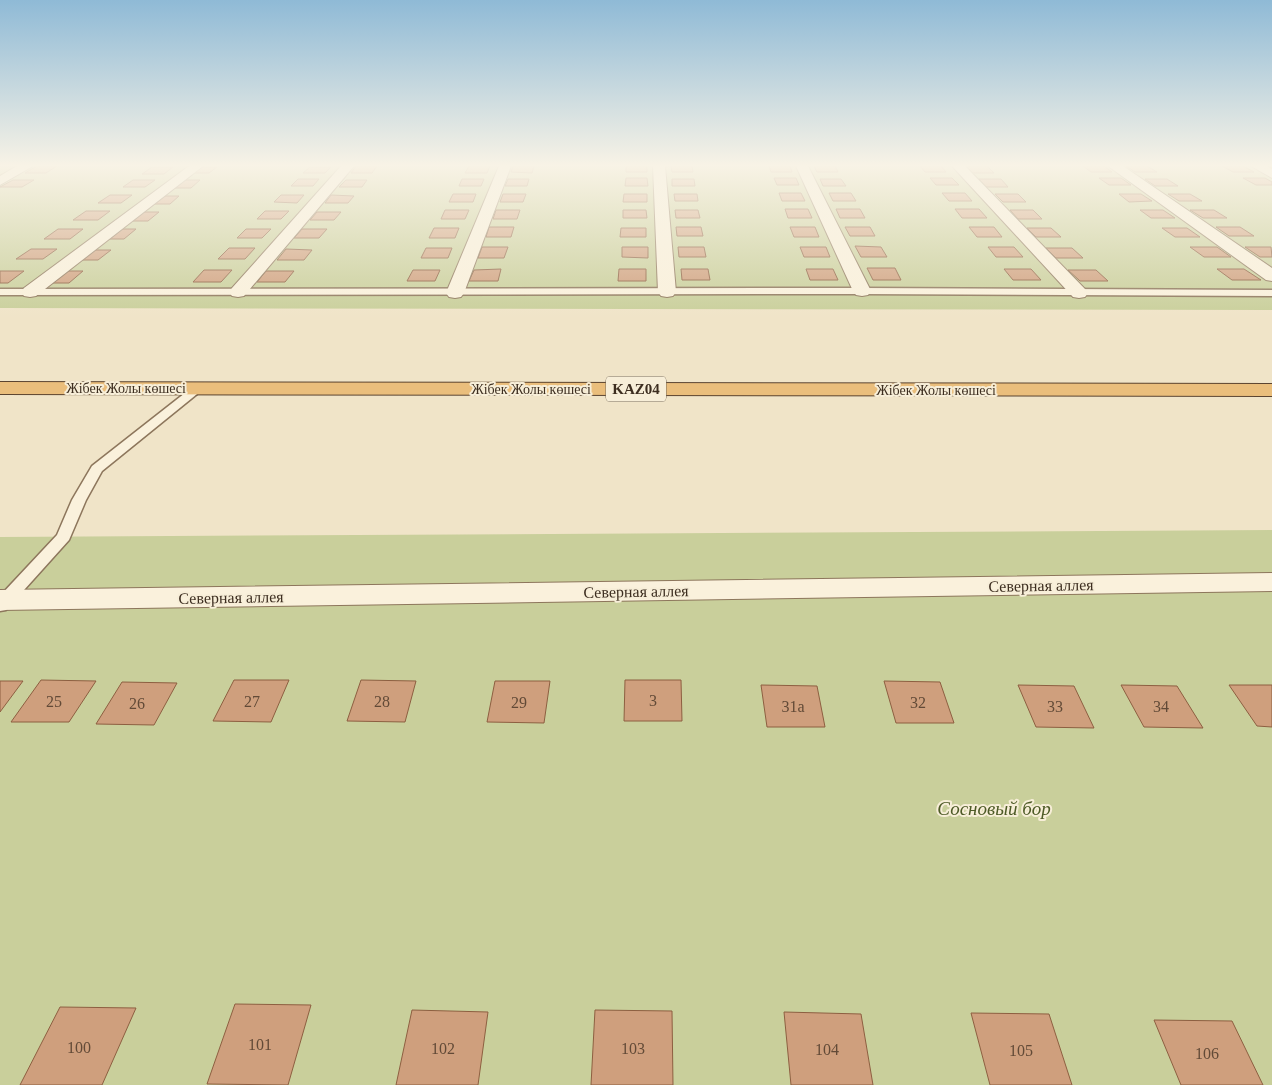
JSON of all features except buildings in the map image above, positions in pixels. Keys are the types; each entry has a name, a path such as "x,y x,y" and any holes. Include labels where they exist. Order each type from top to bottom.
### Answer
{"highway":[{"name":"Жібек Жолы көшесі","path":"0,388 1272,390"}],"street":[{"path":"30,292 130,217"},
{"path":"238,292 304,217"},
{"path":"455,293 485,217"},
{"path":"663,217 667,292"},
{"path":"826,217 862,291"},
{"path":"1006,217 1079,293"},
{"path":"1187,217 1272,276"},
{"name":"Северная аллея","path":"2,602 1272,583"}],"lane":[{"path":"0,292 455,293 862,291 1272,293"},
{"path":"2,602 64,537 79,500 97,469 198,388"}],"green space":[{"path":"0,217 1272,217 1272,310 0,308"},
{"name":"Сосновый бор","path":"1272,530 1272,1085 0,1085 0,537"}]}
